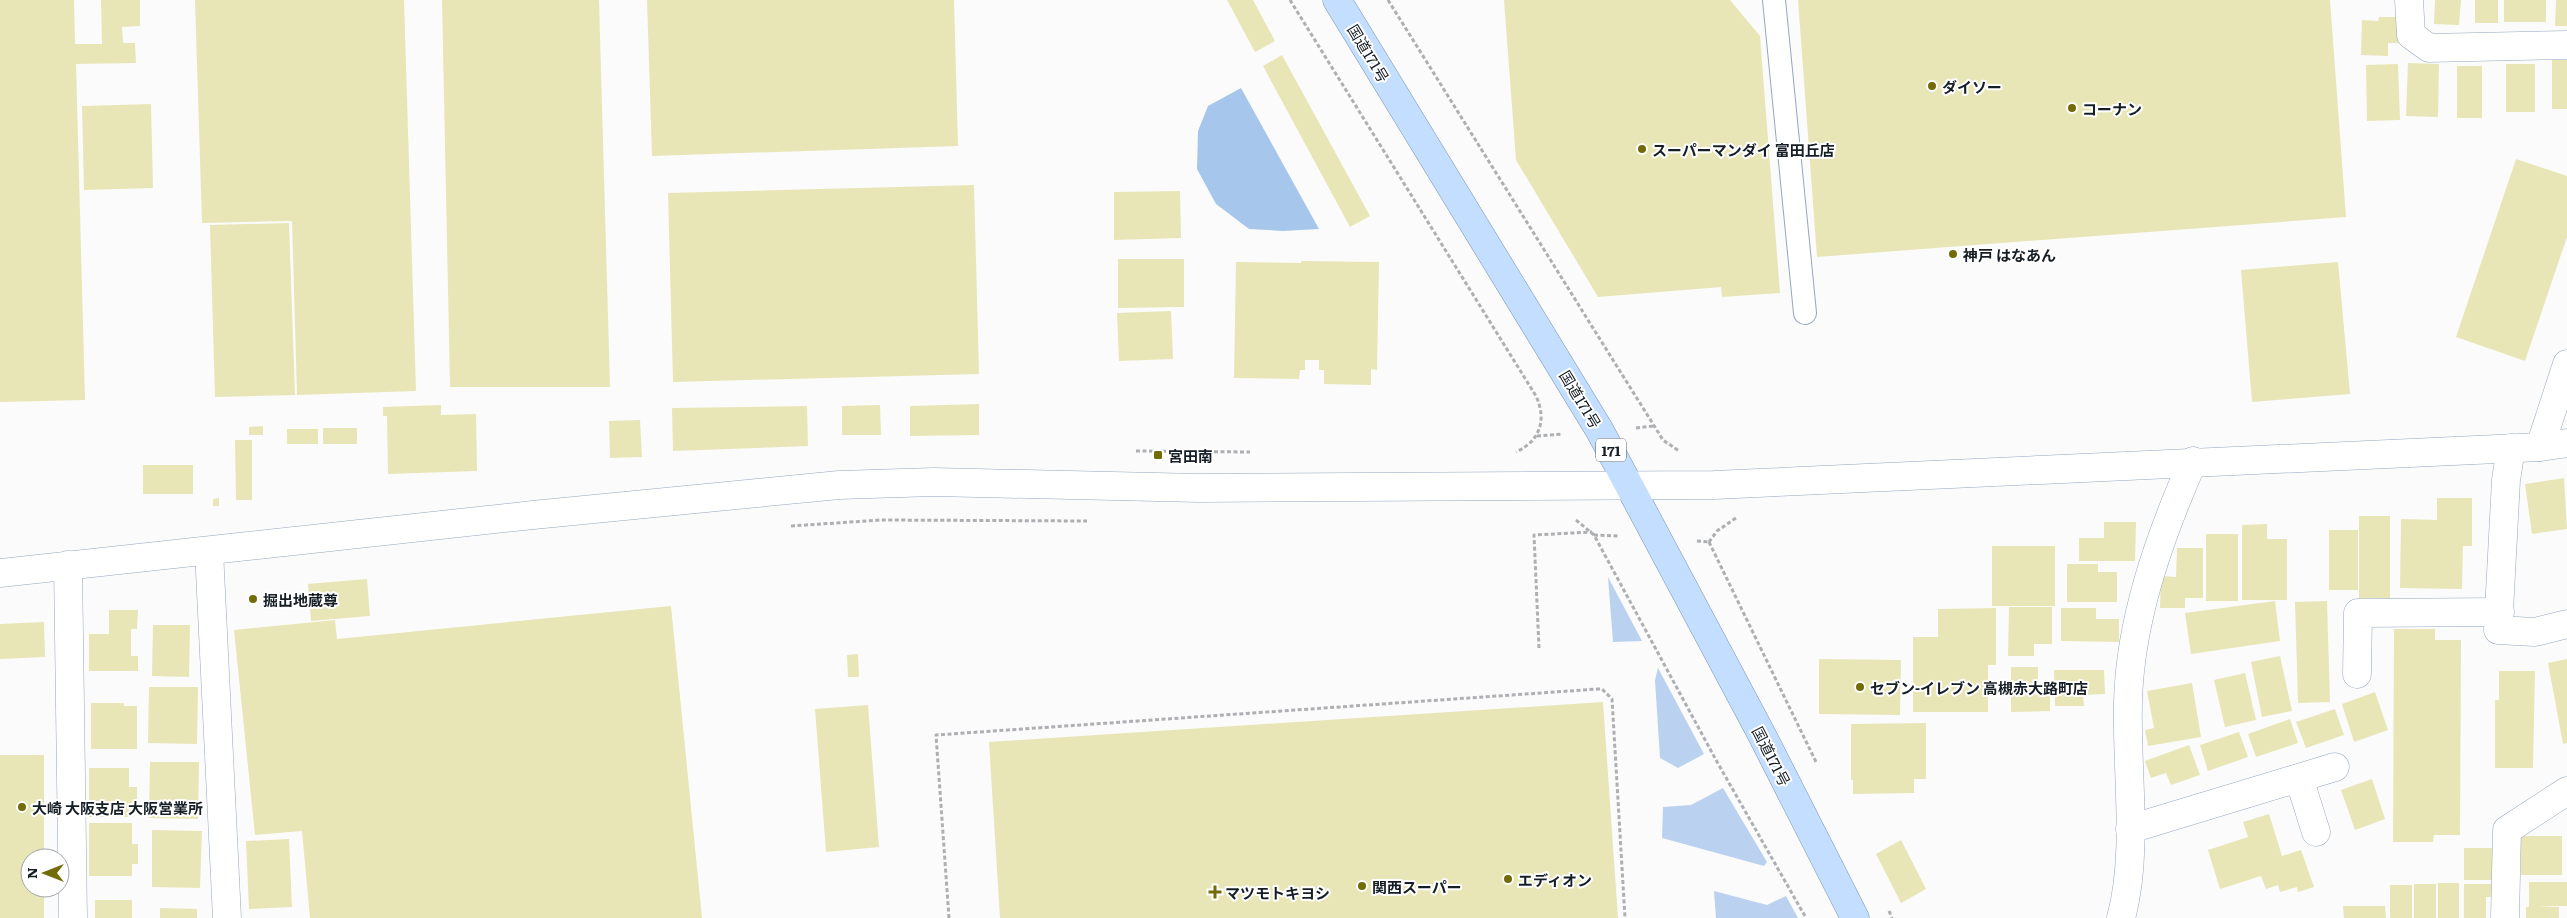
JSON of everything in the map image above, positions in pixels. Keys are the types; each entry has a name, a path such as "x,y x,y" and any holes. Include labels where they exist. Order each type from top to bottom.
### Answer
{"highway":[{"name":"国道171号","path":"1337,0 1600,431 1630,485 1855,918"}],"street":[{"path":"2409,0 2411,35 2428,48 2567,45"},
{"path":"2540,447 2567,364"},
{"path":"0,573 533,515 839,485 934,482 1199,488 1714,485 2193,461 2540,447 2567,443"},
{"path":"2511,448 2506,480 2498,630 2535,632 2567,624"},
{"path":"2121,918 2126,891 2130,829 2128,700 2136,625 2175,502 2193,461"},
{"path":"209,551 227,918"},
{"path":"68,565 72,918"},
{"path":"2357,674 2358,613 2500,612"},
{"path":"2130,829 2335,767"},
{"path":"2299,778 2316,832"},
{"path":"2505,918 2507,830 2567,791"}],"lane":[{"path":"1774,0 1804,313"}],"path":[{"path":"1290,0 1536,396 1542,416 1536,436 1524,448 1506,453"},
{"path":"1388,0 1663,440 1670,447 1686,451"},
{"path":"1736,518 1717,530 1709,542 1818,766"},
{"path":"1570,519 1581,523 1592,532 1716,760 1806,918"},
{"path":"782,526 880,520 1093,522"},
{"path":"1539,648 1534,535 1592,532"},
{"path":"949,918 936,735 1602,689 1612,699 1625,918"},
{"path":"1888,909 1892,918"}],"shaded area":[{"path":"1241,88 1319,229 1283,231 1249,229 1216,204 1197,169 1198,131 1208,106"},
{"path":"1608,577 1642,641 1613,642"},
{"path":"1658,668 1704,754 1678,768 1660,758 1655,680"},
{"path":"1723,788 1767,862 1764,866 1662,838 1663,807 1691,805"},
{"path":"1714,891 1767,905 1786,896 1798,918 1716,918"}],"building":[{"path":"0,0 74,0 75,44 102,44 101,0 140,0 140,26 122,27 123,43 135,43 136,63 76,64 85,400 0,402"},
{"path":"195,0 404,0 416,391 297,395 292,221 202,223"},
{"path":"442,0 599,0 610,387 450,387"},
{"path":"647,0 954,0 958,146 652,156"},
{"path":"1227,0 1253,0 1275,41 1255,52"},
{"name":"スーパーマンダイ 富田丘店","path":"1504,0 1730,0 1760,36 1780,293 1722,297 1721,287 1598,297 1516,160"},
{"name":"コーナン","path":"1798,0 2330,0 2346,217 1817,257"},
{"path":"2435,0 2461,0 2459,25 2434,24"},
{"path":"2475,0 2498,0 2498,23 2475,23"},
{"path":"2504,0 2546,0 2546,22 2504,22"},
{"path":"2556,0 2567,0 2567,26 2555,26"},
{"path":"2379,17 2404,17 2403,43 2388,43 2388,56 2361,55 2362,20 2378,21"},
{"path":"1282,55 1370,216 1350,227 1263,66"},
{"path":"2552,60 2567,60 2567,109 2552,109"},
{"path":"2408,63 2439,64 2438,117 2406,116"},
{"path":"2398,64 2400,120 2367,121 2366,65"},
{"path":"2506,64 2535,64 2535,112 2506,112"},
{"path":"2457,66 2482,66 2482,118 2457,118"},
{"path":"151,104 153,188 84,190 82,106"},
{"path":"2516,159 2567,176 2567,237 2525,361 2456,337"},
{"path":"974,185 979,374 673,382 668,193"},
{"path":"1180,191 1181,238 1114,240 1114,192"},
{"path":"289,223 295,395 215,397 210,225"},
{"path":"1118,259 1184,259 1184,307 1118,308"},
{"path":"1301,261 1379,262 1377,370 1371,369 1371,385 1324,384 1324,370 1319,370 1319,360 1305,360 1305,370 1300,370 1299,379 1234,378 1236,262 1301,263"},
{"path":"2338,262 2350,394 2252,402 2241,270"},
{"path":"1171,311 1173,359 1119,361 1117,313"},
{"path":"979,404 979,435 910,436 910,406"},
{"path":"441,405 441,415 476,414 477,471 388,474 387,416 383,416 383,407"},
{"path":"880,405 881,435 842,435 842,406"},
{"path":"807,406 808,446 673,451 672,408"},
{"path":"640,420 642,457 610,458 609,421"},
{"path":"263,426 263,435 249,435 249,427"},
{"path":"323,428 357,428 357,444 323,444"},
{"path":"287,429 318,429 318,444 287,444"},
{"path":"235,440 252,440 252,500 236,500"},
{"path":"143,465 193,465 193,494 143,494"},
{"path":"2564,478 2567,529 2532,534 2525,484"},
{"path":"219,498 219,506 213,506 213,499"},
{"path":"2437,498 2472,498 2472,546 2463,546 2462,589 2400,588 2401,519 2437,520"},
{"path":"2359,516 2390,516 2390,598 2359,598"},
{"path":"2104,522 2136,522 2135,561 2079,561 2079,538 2104,538"},
{"path":"2267,524 2267,539 2287,539 2287,600 2242,600 2242,525"},
{"path":"2329,530 2358,530 2358,590 2329,590"},
{"path":"2206,534 2238,534 2238,601 2206,601"},
{"path":"1992,546 2055,546 2055,606 1992,606"},
{"path":"2177,548 2203,548 2203,598 2185,598 2185,608 2160,608 2161,576 2176,577"},
{"path":"2067,564 2098,564 2098,572 2117,572 2117,602 2067,602"},
{"path":"367,579 370,616 311,621 308,584"},
{"path":"2275,601 2280,641 2191,654 2185,613"},
{"path":"2327,601 2330,702 2298,703 2295,602"},
{"path":"671,606 702,918 310,918 302,831 255,835 234,630 335,620 337,639"},
{"path":"2009,607 2052,607 2052,644 2034,644 2034,656 2008,656"},
{"path":"1996,608 1996,665 1988,665 1988,712 1913,712 1913,637 1938,637 1938,609"},
{"path":"2061,608 2096,608 2096,619 2119,619 2119,642 2061,641"},
{"path":"109,610 138,610 137,629 131,629 131,656 138,656 138,671 89,671 89,634 109,634"},
{"path":"44,622 45,657 0,659 0,624"},
{"path":"153,625 190,625 189,677 152,676"},
{"path":"2394,629 2435,629 2435,640 2461,640 2460,835 2434,835 2433,842 2393,842"},
{"path":"858,654 859,677 848,677 847,655"},
{"path":"2280,656 2292,711 2262,717 2251,662"},
{"name":"セブン-イレブン 高槻赤大路町店","path":"1819,659 1901,660 1900,715 1819,714"},
{"path":"2567,659 2567,743 2563,744 2548,663"},
{"path":"2011,667 2038,667 2038,685 2050,684 2050,711 2011,712"},
{"path":"2054,670 2104,670 2105,694 2083,695 2084,706 2055,706"},
{"path":"2499,671 2535,671 2533,768 2495,768 2495,700 2499,700"},
{"path":"2245,673 2256,720 2225,727 2214,680"},
{"path":"2192,683 2201,737 2148,746 2145,730 2154,728 2147,691"},
{"path":"149,687 198,687 197,744 148,743"},
{"path":"2375,692 2388,730 2354,742 2342,704"},
{"path":"1603,702 1618,918 1000,918 989,742"},
{"path":"91,703 124,703 124,706 137,706 137,749 91,749"},
{"path":"868,705 879,847 826,852 815,709"},
{"path":"2335,709 2344,735 2306,748 2296,722"},
{"path":"2290,719 2298,743 2256,757 2248,734"},
{"path":"1926,723 1926,779 1914,779 1914,793 1853,794 1853,780 1851,780 1851,724"},
{"path":"2239,732 2248,757 2208,771 2200,745"},
{"path":"2189,745 2200,775 2171,785 2166,773 2151,778 2145,761"},
{"name":"大崎 大阪支店 大阪営業所","path":"0,755 44,755 44,848 20,848 20,898 44,898 44,918 0,918"},
{"path":"150,762 199,762 198,819 149,818"},
{"path":"89,768 129,768 129,787 137,787 137,807 129,807 129,817 89,817"},
{"path":"2372,779 2385,819 2355,830 2341,790"},
{"path":"2269,814 2282,856 2301,850 2314,887 2298,892 2297,887 2280,892 2278,885 2266,889 2261,876 2220,889 2208,850 2248,837 2243,822"},
{"path":"89,823 132,823 132,844 138,844 138,864 132,864 132,876 89,876"},
{"path":"152,830 202,831 200,888 152,887"},
{"path":"2521,836 2562,836 2562,875 2521,875"},
{"path":"289,839 292,907 249,909 246,841"},
{"path":"1901,840 1926,889 1901,903 1876,854"},
{"path":"2464,848 2496,848 2496,880 2464,880"},
{"path":"2529,882 2567,882 2567,906 2536,906 2559,907 2559,918 2526,918 2526,907 2529,907"},
{"path":"2438,883 2459,883 2459,918 2438,918"},
{"path":"2414,884 2436,884 2436,918 2414,918"},
{"path":"2464,884 2496,884 2496,897 2486,897 2486,918 2464,918"},
{"path":"2390,885 2412,885 2412,918 2390,918"},
{"path":"95,900 132,900 132,918 95,918"},
{"path":"2343,906 2385,906 2386,918 2344,918"},
{"path":"160,908 197,909 197,918 160,918"}],"place":[{"name":"ダイソー","path":"1932,86"},
{"name":"コーナン","path":"2072,108"},
{"name":"スーパーマンダイ 富田丘店","path":"1642,149"},
{"name":"神戸 はなあん","path":"1953,254"},
{"name":"宮田南","path":"1158,455"},
{"name":"掘出地蔵尊","path":"253,599"},
{"name":"セブン-イレブン 高槻赤大路町店","path":"1860,687"},
{"name":"大崎 大阪支店 大阪営業所","path":"22,807"},
{"name":"エディオン","path":"1508,879"},
{"name":"関西スーパー","path":"1362,886"},
{"name":"マツモトキヨシ","path":"1215,892"}]}
